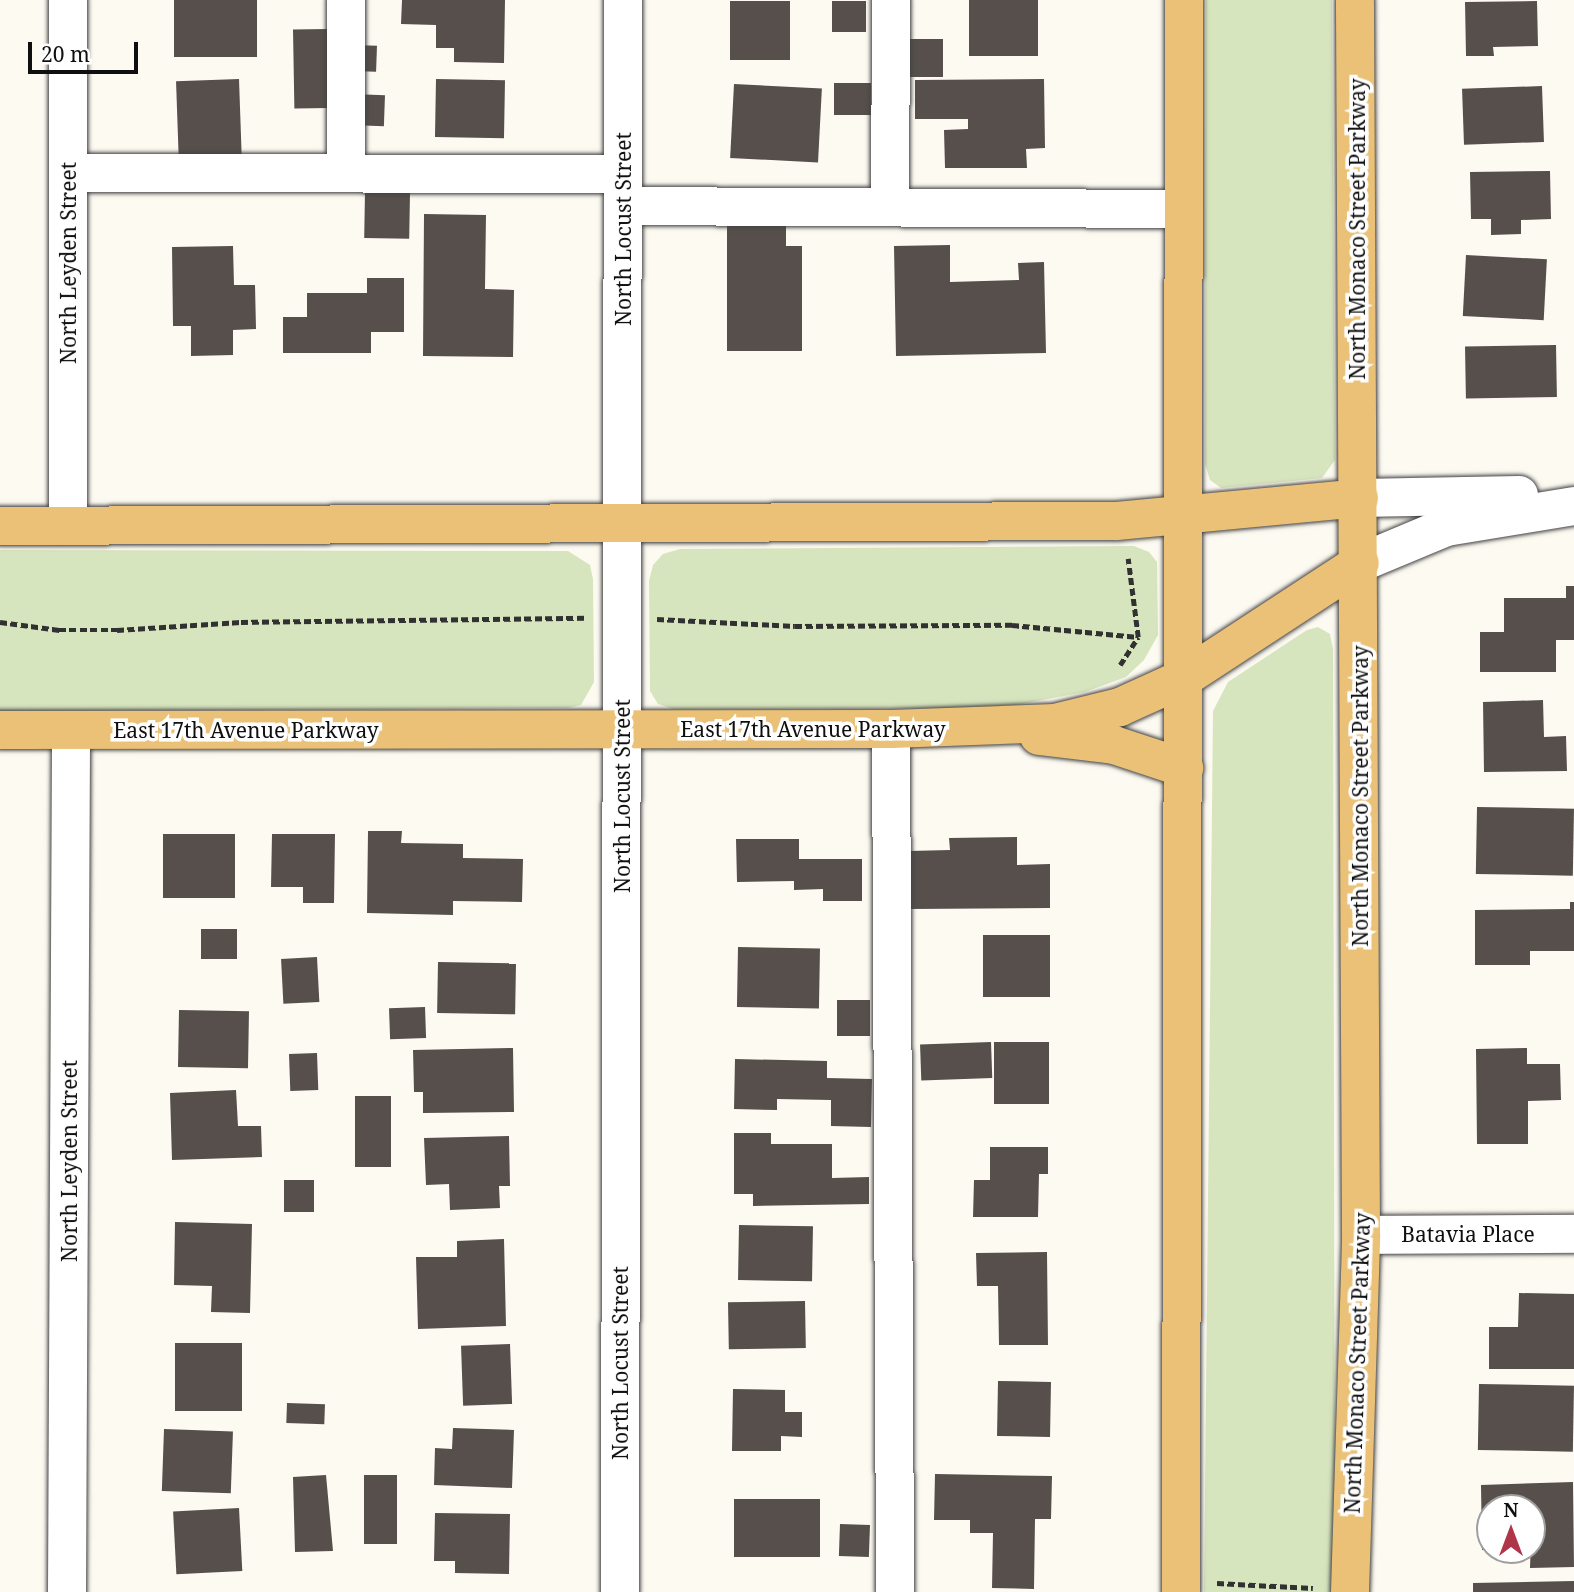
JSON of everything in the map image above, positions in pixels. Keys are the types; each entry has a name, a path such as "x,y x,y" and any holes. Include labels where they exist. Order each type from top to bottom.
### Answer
{"main road":[{"path":"1184,0 1184,768 1196,1588"},
{"name":"North Monaco Street Parkway","path":"1339,1591 1362,1235 1355,0"},
{"path":"0,526 623,524 1184,517 1359,498"},
{"name":"East 17th Avenue Parkway","path":"0,730 891,729 978,728 1055,723 1098,713 1184,678 1360,564"},
{"path":"978,728 1114,745 1184,768"}],"street":[{"name":"North Leyden Street","path":"68,0 68,526"},
{"path":"346,0 346,173"},
{"name":"North Locust Street","path":"620,1592 624,616 623,0"},
{"path":"890,205 891,0"},
{"path":"68,173 346,173 890,205 1184,209"},
{"path":"1359,498 1429,494 1574,497"},
{"name":"East 17th Avenue Parkway","path":"1360,564 1446,527 1574,506"},
{"path":"891,729 895,1592"},
{"name":"North Leyden Street","path":"67,1592 71,730"},
{"name":"Batavia Place","path":"1362,1235 1574,1234"}],"path":[{"path":"1118,556 1131,560 1138,637 1118,668"},
{"path":"0,622 59,630 117,630 241,622 624,616 730,625 1012,625 1138,637"},
{"path":"1196,1588 1339,1591"}],"green space":[{"path":"1206,0 1332,0 1335,460 1322,478 1221,488 1210,480 1205,464"},
{"path":"1134,546 1149,552 1157,562 1158,635 1144,660 1126,677 1085,692 1000,708 673,709 658,704 650,691 649,581 653,565 663,554 680,549"},
{"path":"0,550 568,551 590,565 593,579 594,682 581,705 568,708 0,711"},
{"path":"1318,627 1330,634 1333,649 1335,1592 1204,1592 1213,711 1228,682 1307,630"}],"building":[{"path":"174,0 257,0 257,57 174,57"},
{"path":"402,0 505,0 504,63 454,62 454,48 436,48 436,25 401,24"},
{"path":"969,0 1038,0 1038,56 969,56"},
{"path":"730,1 790,1 790,60 730,60"},
{"path":"832,1 866,1 866,32 832,32"},
{"path":"1537,1 1538,46 1493,47 1494,56 1466,56 1465,2"},
{"path":"327,29 328,108 294,109 293,30"},
{"path":"907,39 943,39 943,77 907,77"},
{"path":"352,45 377,46 376,72 351,71"},
{"path":"239,79 242,155 179,157 176,81"},
{"path":"436,79 505,80 504,138 435,137"},
{"path":"1044,79 1045,148 1026,149 1027,168 945,168 944,130 968,129 968,119 915,119 915,80"},
{"path":"834,83 871,83 871,115 834,115"},
{"path":"734,84 822,89 818,163 730,158"},
{"path":"1542,86 1544,142 1464,145 1462,89"},
{"path":"352,94 385,95 384,126 351,125"},
{"path":"1550,171 1551,219 1521,220 1521,234 1491,235 1491,219 1471,219 1470,172"},
{"path":"365,192 410,193 409,239 364,238"},
{"path":"727,209 786,209 786,246 802,246 802,351 727,351"},
{"path":"424,214 486,215 485,289 514,290 513,357 423,356"},
{"path":"950,245 950,282 1019,280 1018,263 1044,262 1046,353 896,356 894,246"},
{"path":"233,246 234,285 255,285 256,329 233,330 233,355 191,356 191,326 173,326 172,247"},
{"path":"1466,255 1547,259 1544,320 1463,316"},
{"path":"367,278 404,278 404,332 371,332 371,353 283,353 283,317 307,317 307,293 367,293"},
{"path":"1556,345 1557,397 1466,399 1465,347"},
{"path":"1566,586 1574,586 1574,640 1556,640 1556,672 1480,672 1480,632 1504,632 1504,598 1566,598"},
{"path":"1543,700 1544,737 1566,736 1567,771 1484,772 1483,702"},
{"path":"1477,807 1574,809 1573,876 1476,874"},
{"path":"368,831 402,831 401,843 463,844 463,858 523,859 522,902 453,901 453,915 367,913"},
{"path":"163,834 235,834 235,898 163,898"},
{"path":"272,834 335,834 334,903 303,903 303,887 271,887"},
{"path":"1017,837 1017,865 1050,864 1050,908 909,909 909,851 950,850 949,838"},
{"path":"736,839 799,839 799,859 862,859 862,901 823,901 823,889 794,890 794,881 737,882"},
{"path":"1570,902 1574,902 1574,951 1530,951 1530,965 1475,965 1475,910 1570,909"},
{"path":"201,929 237,929 237,959 201,959"},
{"path":"983,935 1050,935 1050,997 983,997"},
{"path":"738,947 820,948 819,1008 737,1007"},
{"path":"317,957 319,1002 283,1004 281,959"},
{"path":"438,962 516,963 515,1014 437,1013"},
{"path":"837,1000 870,1000 870,1036 837,1036"},
{"path":"425,1007 426,1038 390,1039 389,1008"},
{"path":"179,1010 249,1011 248,1068 178,1067"},
{"path":"991,1042 992,1078 921,1080 920,1044"},
{"path":"994,1042 1049,1042 1049,1104 994,1104"},
{"path":"513,1048 514,1112 423,1113 423,1092 414,1092 413,1050"},
{"path":"1527,1048 1527,1064 1560,1064 1561,1100 1528,1101 1528,1144 1477,1144 1476,1049"},
{"path":"317,1053 318,1090 290,1091 289,1054"},
{"path":"735,1059 827,1061 827,1078 872,1079 871,1127 831,1126 831,1100 777,1099 777,1110 734,1109"},
{"path":"236,1090 238,1126 261,1126 262,1157 172,1160 170,1093"},
{"path":"355,1096 391,1096 391,1167 355,1167"},
{"path":"734,1133 771,1133 771,1144 832,1144 832,1178 869,1177 869,1204 753,1206 753,1194 734,1194"},
{"path":"509,1136 510,1186 499,1186 500,1208 450,1210 449,1184 426,1185 424,1138"},
{"path":"990,1147 1048,1147 1048,1174 1039,1174 1038,1217 973,1217 974,1180 990,1180"},
{"path":"284,1180 314,1180 314,1212 284,1212"},
{"path":"175,1222 252,1224 250,1313 211,1312 212,1286 174,1285"},
{"path":"739,1225 813,1226 812,1281 738,1280"},
{"path":"504,1239 506,1326 418,1329 416,1257 457,1257 457,1241"},
{"path":"1047,1252 1048,1345 999,1345 998,1286 977,1286 976,1253"},
{"path":"1519,1293 1574,1294 1574,1369 1489,1369 1489,1327 1518,1327"},
{"path":"805,1301 806,1348 729,1349 728,1302"},
{"path":"175,1343 242,1343 242,1411 175,1411"},
{"path":"510,1344 512,1404 463,1406 461,1346"},
{"path":"998,1381 1051,1382 1050,1437 997,1436"},
{"path":"1479,1384 1574,1386 1573,1452 1478,1450"},
{"path":"733,1389 785,1390 785,1412 802,1412 802,1437 781,1436 781,1451 732,1451"},
{"path":"287,1403 325,1404 324,1424 286,1423"},
{"path":"453,1428 514,1430 512,1488 434,1485 435,1448 452,1449"},
{"path":"164,1429 233,1431 231,1493 162,1491"},
{"path":"935,1474 1052,1476 1051,1519 1035,1519 1034,1589 992,1588 993,1533 970,1533 970,1520 934,1520"},
{"path":"326,1475 333,1551 295,1552 293,1477"},
{"path":"364,1475 397,1475 397,1544 364,1544"},
{"path":"1573,1482 1574,1567 1530,1568 1530,1564 1546,1564 1546,1494 1481,1494 1481,1485"},
{"path":"734,1499 820,1499 820,1557 734,1557"},
{"path":"239,1508 242,1571 176,1574 173,1511"},
{"path":"435,1513 510,1514 509,1574 455,1573 455,1561 434,1561"},
{"path":"840,1524 870,1525 869,1557 839,1556"},
{"path":"1574,1581 1574,1592 1473,1592 1473,1583"}]}
